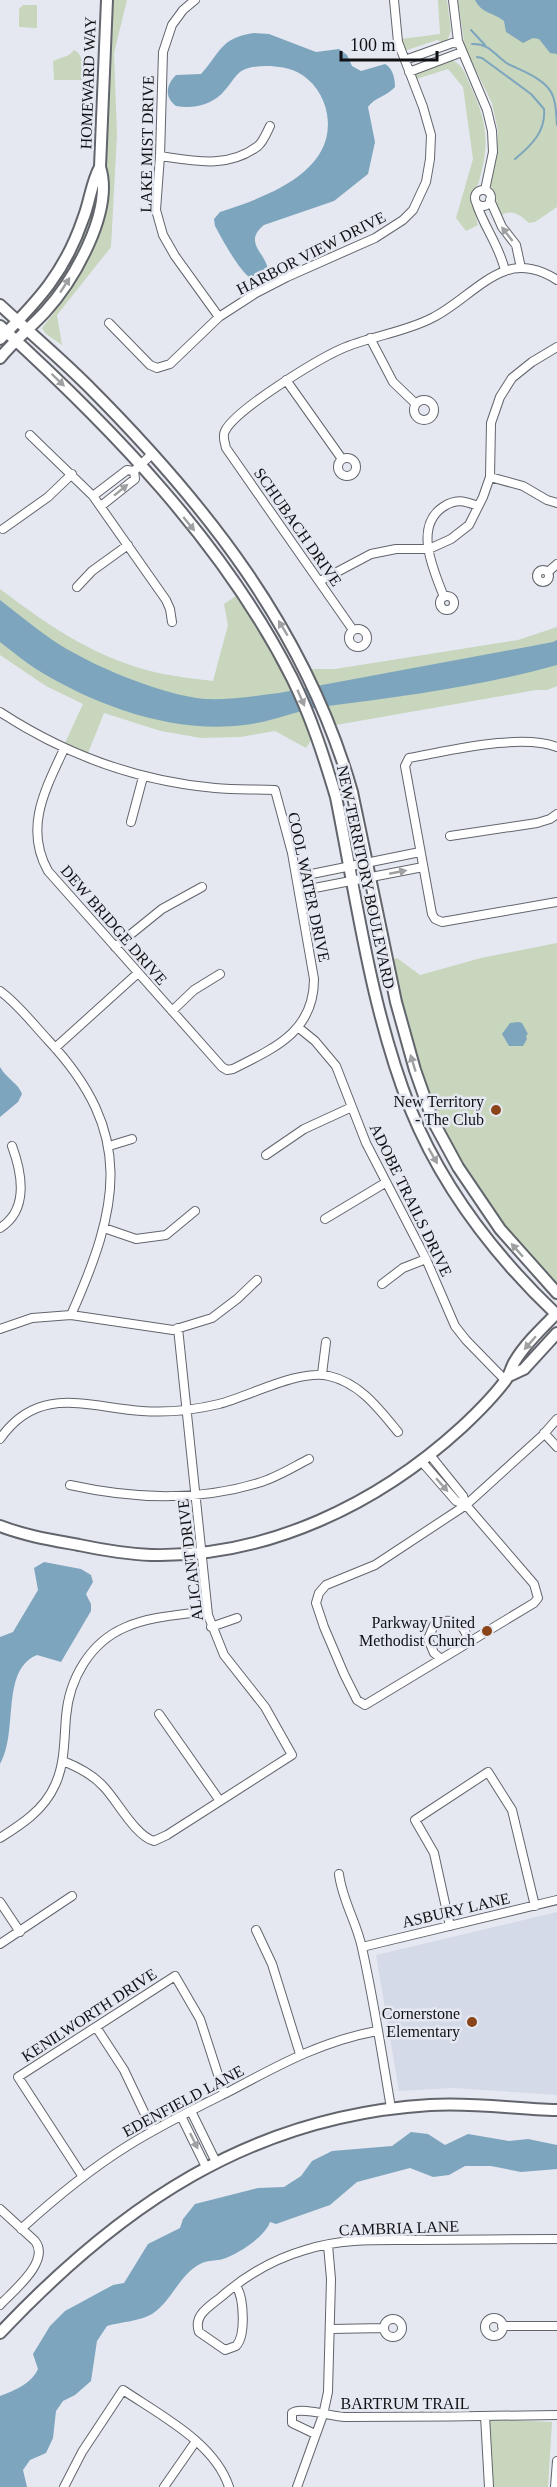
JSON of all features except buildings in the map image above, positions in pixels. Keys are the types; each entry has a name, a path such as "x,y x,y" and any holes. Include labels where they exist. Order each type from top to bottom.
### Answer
{"main road":[{"name":"HOMEWARD WAY","path":"0,358 15,340 45,313 58,295 87,247 101,206 103,178 100,167 107,0"},
{"name":"HOMEWARD WAY","path":"2,332 18,322 48,288 66,258 83,220 95,176 100,167"},
{"name":"NEW TERRITORY BOULEVARD","path":"0,305 86,384 152,454 216,530 261,592 291,642 326,714 342,756 352,792 404,1034 434,1121 458,1167 500,1229 557,1293"},
{"name":"NEW TERRITORY BOULEVARD","path":"2,332 15,340 58,381 137,468 231,577 267,632 309,717 336,797 378,1002 401,1082 426,1143 444,1175 488,1240 557,1314"},
{"path":"444,1175 458,1167"},
{"path":"508,1378 515,1360 557,1314"},
{"path":"0,1526 45,1540 118,1552 171,1555 279,1536 326,1518 389,1485 426,1458 464,1425 508,1378 524,1369 557,1333"},
{"path":"0,2333 47,2285 106,2233 171,2187 211,2164 257,2144 302,2129 390,2108 481,2104 557,2110"}],"street":[{"name":"LAKE MIST DRIVE","path":"195,0 183,10 172,25 163,52 156,210 163,235 188,276 219,317"},
{"name":"HARBOR VIEW DRIVE","path":"109,323 150,365 157,368 170,364 219,317 286,277 375,238 403,220 413,210 426,182 431,135 423,107 398,42 394,0"},
{"path":"453,0 458,41 488,110 492,131 493,152 485,190"},
{"path":"405,60 458,41"},
{"path":"427,52 431,64"},
{"path":"410,72 462,52"},
{"path":"160,156 207,163 222,162 260,145 270,126"},
{"path":"485,190 489,194 502,227 516,245 521,268"},
{"path":"485,190 476,193 476,202 481,220 498,248 505,271"},
{"path":"476,202 484,206 490,200"},
{"path":"342,459 286,380 341,349 430,319 505,271 521,268 540,272 557,280"},
{"path":"370,338 393,381 416,404"},
{"path":"320,581 371,554 396,549 429,549 451,539 469,525 490,477 491,423 500,397 512,378 532,362 557,347"},
{"name":"SCHUBACH DRIVE","path":"286,380 245,411 225,430 226,448 353,630"},
{"path":"30,435 72,474 101,506 166,600 172,622"},
{"path":"93,496 127,470 137,468 152,454"},
{"path":"101,506 135,478 137,468"},
{"path":"3,529 48,497 72,474"},
{"path":"490,477 523,486 557,503"},
{"path":"444,597 433,568 429,549 428,531 432,519 441,508 454,501 465,501 478,506"},
{"path":"77,587 92,571 128,544"},
{"path":"548,572 557,564"},
{"path":"0,712 64,749 99,764 143,777 131,822"},
{"path":"557,747 532,741 511,742 409,758 405,766 432,914 435,919 442,922 557,902"},
{"name":"DEW BRIDGE DRIVE","path":"64,749 38,811 36,835 40,853 48,871 222,1067"},
{"name":"COOL WATER DRIVE","path":"143,777 216,788 275,790 297,877 314,979 312,997 298,1028 280,1044 233,1069 227,1070 222,1067"},
{"path":"450,836 544,821 557,814"},
{"path":"297,877 420,852"},
{"path":"299,891 423,867"},
{"path":"115,947 162,909 202,887"},
{"path":"55,1048 138,973"},
{"path":"172,1011 194,990 220,974"},
{"path":"0,991 55,1048 91,1096 99,1112 109,1146 111,1174 108,1214 92,1268 71,1315"},
{"name":"ADOBE TRAILS DRIVE","path":"298,1028 315,1041 331,1058 385,1182 426,1259 455,1326 466,1340 508,1378"},
{"path":"266,1155 311,1125 352,1107"},
{"path":"109,1146 132,1140"},
{"path":"0,1228 11,1222 21,1196 21,1170 12,1146"},
{"path":"325,1219 385,1182"},
{"path":"104,1228 136,1239 166,1235 195,1210"},
{"path":"382,1284 403,1268 426,1259"},
{"path":"0,1329 32,1318 71,1315 173,1330 212,1318 257,1280"},
{"name":"ALICANT DRIVE","path":"178,1328 207,1611 224,1655 277,1725 292,1755 220,1801"},
{"path":"322,1374 326,1342"},
{"path":"0,1440 20,1418 52,1403 78,1402 159,1412 187,1410 231,1401 290,1380 322,1374 338,1378 361,1391 398,1432"},
{"path":"426,1458 456,1501 466,1505 534,1584 538,1598 534,1603 365,1705 357,1700 332,1646 316,1603 326,1585 375,1565 466,1505 544,1433 555,1420"},
{"path":"544,1433 557,1447"},
{"path":"70,1485 139,1496 196,1496 261,1483 309,1459"},
{"path":"0,1838 22,1824 43,1804 56,1783 63,1761 68,1699 79,1671 97,1647 116,1632 137,1623 207,1611"},
{"path":"212,1627 237,1618"},
{"path":"440,1658 434,1653 428,1639 434,1625 448,1620 456,1622 466,1633 468,1641"},
{"path":"63,1761 94,1777 110,1792 142,1834 154,1841 167,1835 220,1801 159,1714"},
{"path":"450,1926 434,1853 416,1820 488,1772 512,1810 535,1906"},
{"path":"339,1874 341,1890 354,1920 362,1947 390,2108"},
{"path":"0,1944 72,1896"},
{"name":"ASBURY LANE","path":"362,1947 557,1900"},
{"path":"0,1902 20,1932"},
{"path":"256,1930 272,1964 300,2054"},
{"name":"KENILWORTH DRIVE","path":"82,2177 18,2077 175,1976 200,2019 224,2093"},
{"path":"96,2027 124,2070 153,2131"},
{"name":"EDENFIELD LANE","path":"21,2229 82,2177 153,2131 300,2054 330,2042 377,2031"},
{"path":"191,2111 211,2164"},
{"path":"181,2116 211,2164"},
{"path":"0,2209 39,2247 39,2258 35,2267 0,2305"},
{"name":"CAMBRIA LANE","path":"236,2286 242,2300 240,2343 229,2350 220,2349 201,2336 197,2324 201,2314 236,2286 287,2256 328,2245 367,2240 557,2239"},
{"path":"297,2487 323,2415 328,2392 331,2279 328,2245"},
{"path":"502,2326 557,2326"},
{"path":"330,2329 384,2328"},
{"path":"64,2487 82,2452 123,2390 196,2441 214,2458 229,2487"},
{"name":"BARTRUM TRAIL","path":"315,2434 292,2423 292,2413 296,2410 303,2410 340,2417 557,2415"},
{"path":"484,2416 489,2487"},
{"path":"164,2487 196,2441"},
{"path":"555,2487 557,2461"}],"shaded area":[{"name":"Cornerstone Elementary","path":"557,1912 557,2095 454,2088 399,2091 376,1955"}],"green space":[{"path":"111,0 127,0 114,53 117,134 111,247 57,315 62,345 46,334 42,328 54,313 51,309 98,225"},
{"path":"438,0 447,0 451,31 447,41 437,40 404,51 401,39 440,34"},
{"path":"458,0 557,0 557,207 535,222 529,223 519,215 512,213 500,216 490,185 496,158 498,131 492,103 465,48"},
{"path":"23,5 37,5 37,28 19,27 19,9"},
{"path":"74,50 80,55 82,80 54,80 53,61 69,55"},
{"path":"451,60 458,64 465,73 476,98 485,132 485,155 478,183 471,198 478,225 466,231 456,218 473,159 463,87 448,69 413,80 417,71"},
{"path":"97,188 91,225 84,243 66,275 32,321 30,318 51,288 68,256"},
{"path":"0,589 57,629 118,661 163,674 213,681 228,625 224,604 239,594 286,674 314,736 306,748 275,731 240,737 201,738 161,731 104,713 88,753 65,743 83,704 46,686 0,655"},
{"path":"557,627 557,686 547,690 536,690 336,725 311,669 335,669 518,640"},
{"name":"New Territory - The Club","path":"557,943 557,1287 512,1233 471,1177 437,1116 412,1050 391,960 397,958 420,975 481,958"},
{"path":"488,2419 552,2422 548,2487 492,2487"}],"water":[{"path":"475,0 557,0 557,54 550,53 539,39 533,38 523,43 506,32 504,21 484,10"},
{"path":"254,33 269,34 316,52 339,49 347,55 352,66 361,71 385,64 392,71 395,87 368,107 375,142 368,174 334,201 264,225 255,237 255,243 268,271 262,278 256,280 245,274 233,258 215,226 214,219 220,212 275,190 293,180 309,167 321,152 327,135 327,114 323,101 317,89 303,75 284,68 268,66 252,67 240,72 220,95 203,105 176,106 168,95 168,87 176,75 201,74 228,42 234,38"},
{"path":"0,600 51,639 85,659 168,692 205,699 279,693 557,640 557,665 472,685 318,708 244,725 217,727 190,725 163,721 109,705 84,695 36,669 0,642"},
{"path":"510,1023 522,1023 528,1034 527,1039 523,1046 509,1046 502,1034"},
{"path":"0,1067 22,1094 18,1102 0,1117"},
{"path":"44,1562 81,1569 91,1575 93,1582 86,1594 91,1604 91,1611 61,1662 37,1655 26,1663 18,1674 6,1751 0,1764 0,1637 13,1632 38,1590 34,1568"},
{"path":"411,2132 428,2134 445,2145 468,2134 509,2141 528,2139 557,2145 557,2169 521,2172 491,2166 465,2166 449,2175 433,2177 410,2168 357,2182 330,2205 276,2224 270,2222 257,2239 243,2249 223,2259 203,2263 193,2269 159,2309 152,2314 107,2326 97,2341 91,2381 75,2395 63,2401 56,2411 53,2438 46,2453 30,2460 23,2470 27,2487 0,2487 0,2396 22,2386 32,2378 38,2369 33,2354 50,2326 65,2311 113,2285 124,2283 148,2244 180,2228 183,2219 195,2204 258,2188 284,2187 301,2176 312,2161 332,2151 392,2146"}],"waterway":[{"path":"471,30 485,45"},
{"path":"472,44 488,48 508,64 543,83 551,92 554,100 557,125"},
{"path":"477,57 482,58 531,94 544,109 543,124 537,137 515,159"}],"place":[{"name":"New Territory - The Club","path":"496,1110"},
{"name":"Parkway United Methodist Church","path":"487,1631"},
{"name":"Cornerstone Elementary","path":"472,2022"}]}
